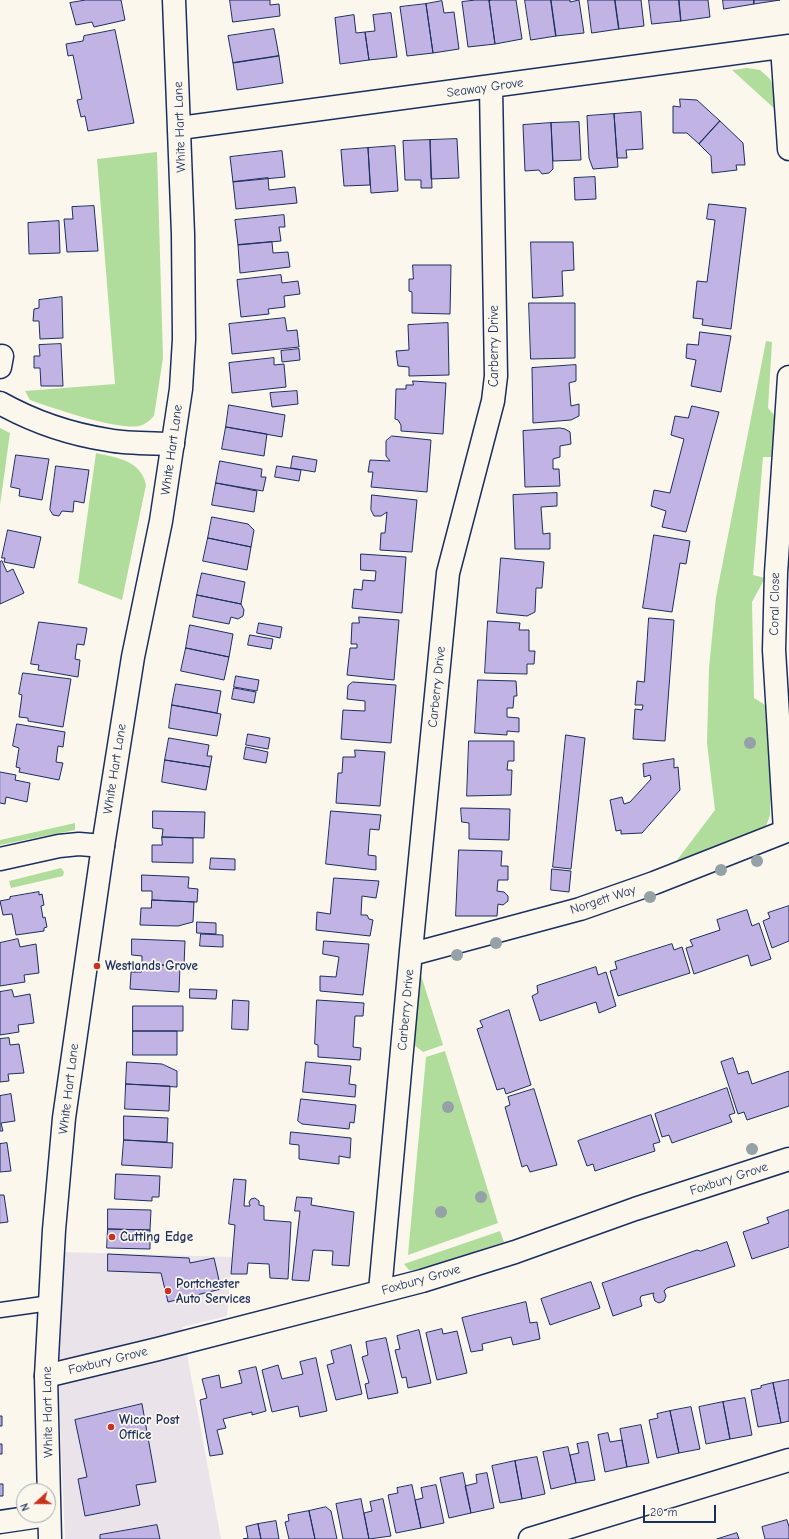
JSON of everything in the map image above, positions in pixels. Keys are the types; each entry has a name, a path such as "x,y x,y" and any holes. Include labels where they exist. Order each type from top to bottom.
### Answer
{"street":[{"name":"White Hart Lane","path":"48,1483 46,1376 54,1230 64,1118 103,846 133,658 161,521 181,389 184,339 183,234 174,0"},
{"name":"Seaway Grove","path":"180,128 786,47"},
{"path":"786,47 789,149"},
{"name":"Carberry Drive","path":"380,1291 448,573 493,401 496,376 491,87"},
{"name":"Coral Close","path":"787,831 774,650 776,573 789,377"},
{"path":"0,402 35,421 76,434 109,441 172,444"},
{"name":"Norgett Way","path":"411,951 416,953 580,909 654,883 787,831"},
{"path":"0,859 59,846 79,844 103,846"},
{"name":"Foxbury Grove","path":"46,1376 150,1351 422,1281 515,1252 635,1209 789,1159"},
{"path":"530,1539 789,1460"},
{"path":"0,1522 16,1520"},
{"name":"White Hart Lane","path":"49,1523 50,1539"}],"lane":[{"path":"0,1310 50,1303"}],"shaded area":[{"path":"63,1252 232,1257 227,1316 182,1327 221,1539 65,1539 58,1379"}],"green space":[{"path":"747,68 760,70 770,79 775,90 776,110 732,70"},
{"path":"157,152 163,358 154,416 147,423 133,427 86,418 30,400 25,391 115,384 97,159"},
{"path":"766,341 772,342 768,408 775,416 772,457 763,457 753,575 765,578 752,602 754,698 765,705 771,784 770,815 762,837 668,872 715,810 707,743 709,668 716,597"},
{"path":"0,428 10,433 0,505"},
{"path":"96,453 120,459 134,465 139,470 146,485 122,600 78,583"},
{"path":"75,823 75,830 0,845 0,840"},
{"path":"61,868 64,872 63,876 11,888 9,881"},
{"path":"420,972 443,1045 423,1052 414,1045"},
{"path":"445,1051 498,1223 408,1255 426,1057"},
{"path":"500,1231 504,1242 418,1271 409,1270 404,1264"}],"building":[{"path":"86,0 121,0 125,20 94,27 92,22 76,25 70,3"},
{"path":"230,0 270,0 270,5 279,4 280,16 233,22"},
{"path":"489,0 495,44 468,47 462,2"},
{"path":"516,0 522,39 495,44 489,1"},
{"path":"525,0 551,0 556,36 531,40"},
{"path":"551,0 570,0 570,2 579,0 584,33 556,36"},
{"path":"588,0 615,0 619,29 592,33"},
{"path":"615,0 641,0 644,26 619,29"},
{"path":"649,0 679,0 681,21 652,24"},
{"path":"679,0 708,0 710,17 681,21"},
{"path":"723,0 754,0 754,4 724,9"},
{"path":"754,0 780,0 754,4"},
{"path":"442,1 444,13 454,12 459,49 433,53 426,4"},
{"path":"426,4 433,53 407,56 400,7"},
{"path":"391,13 397,57 369,60 365,32 375,31 373,15"},
{"path":"354,15 356,33 365,32 369,60 340,64 335,18"},
{"path":"274,29 279,56 233,63 228,36"},
{"path":"115,30 134,123 88,131 85,116 81,117 77,100 82,99 73,55 68,56 66,44 83,41 84,36"},
{"path":"279,56 283,83 237,90 233,63"},
{"path":"680,99 697,100 720,121 699,144 687,133 673,133 673,106 680,107"},
{"path":"641,112 643,149 626,150 627,158 617,158 614,114"},
{"path":"614,114 618,167 593,169 589,158 587,116"},
{"path":"720,121 743,143 745,165 736,165 737,170 712,173 711,156 699,144"},
{"path":"579,122 581,160 553,161 551,123"},
{"path":"551,123 553,169 549,173 542,174 539,170 525,171 523,125"},
{"path":"457,139 459,178 431,179 430,140"},
{"path":"430,140 432,188 421,188 421,180 405,180 403,141"},
{"path":"395,146 398,191 371,193 368,148"},
{"path":"368,148 370,185 344,186 341,150"},
{"path":"282,151 285,177 233,182 230,157"},
{"path":"595,177 596,199 575,200 574,178"},
{"path":"268,178 269,190 295,187 297,203 236,209 233,182"},
{"path":"709,204 746,208 731,329 702,325 703,319 693,318 697,281 707,282 715,220 707,219"},
{"path":"94,206 98,251 67,252 64,219 73,219 72,207"},
{"path":"284,215 285,227 279,227 281,241 238,245 235,220"},
{"path":"59,221 60,253 29,254 28,223"},
{"path":"272,242 273,253 288,252 290,267 240,273 238,245"},
{"path":"531,242 573,242 574,270 562,271 563,296 533,298"},
{"path":"413,265 451,265 450,314 412,313 412,292 409,291 409,279 413,279"},
{"path":"281,275 282,283 298,281 300,294 284,296 285,307 268,309 269,314 241,317 237,280"},
{"path":"62,297 63,338 40,339 39,321 33,321 34,309 39,308 39,300"},
{"path":"529,303 575,303 575,358 531,359"},
{"path":"285,318 287,331 297,330 299,347 232,354 229,324"},
{"path":"448,323 449,375 409,376 409,367 398,366 396,351 409,350 408,325"},
{"path":"700,332 731,336 721,392 691,386 696,360 686,358 687,344 698,345"},
{"path":"61,344 63,386 41,386 40,368 34,368 34,356 40,356 39,345"},
{"path":"299,349 300,360 282,362 281,351"},
{"path":"274,358 274,365 284,364 286,387 232,393 229,363"},
{"path":"576,365 576,381 569,383 571,406 579,404 579,416 571,420 533,423 532,368"},
{"path":"413,381 446,383 443,434 401,431 401,425 398,420 395,419 396,389 406,389 406,385 413,385"},
{"path":"297,391 298,404 272,407 270,393"},
{"path":"229,405 285,415 282,437 226,427"},
{"path":"692,406 719,412 686,532 662,527 666,511 651,506 654,490 670,493 684,439 671,435 675,416 688,418"},
{"path":"226,427 267,434 264,456 222,449"},
{"path":"560,428 570,432 571,444 560,446 560,457 553,459 553,469 559,469 560,486 525,487 523,431"},
{"path":"392,436 431,440 427,492 371,487 373,472 368,472 370,460 390,461 386,456 386,441"},
{"path":"16,455 49,459 42,500 19,496 20,489 11,487"},
{"path":"293,456 317,460 315,472 291,468"},
{"path":"220,461 262,469 261,477 266,477 263,491 216,483"},
{"path":"56,466 89,470 84,503 74,501 73,512 62,511 59,516 53,515 50,510"},
{"path":"277,466 301,470 299,481 275,477"},
{"path":"216,483 257,491 254,512 212,505"},
{"path":"557,493 557,506 541,507 543,534 550,533 550,549 515,549 513,495"},
{"path":"372,495 417,500 412,552 380,550 381,533 385,533 387,512 381,516 374,516 371,510"},
{"path":"212,517 248,524 254,530 251,547 208,538"},
{"path":"8,530 41,537 34,568 4,562 5,558 2,558"},
{"path":"654,535 690,541 686,564 680,563 672,612 643,608"},
{"path":"208,538 251,547 247,570 203,561"},
{"path":"361,554 406,557 402,613 352,608 354,589 362,590 363,580 375,581 376,571 361,570"},
{"path":"501,558 544,562 542,588 536,588 535,612 527,616 497,613"},
{"path":"2,561 7,572 13,569 24,593 0,604 0,562"},
{"path":"202,573 245,582 241,604 197,595"},
{"path":"197,595 241,604 244,610 243,616 238,619 231,617 229,624 193,617"},
{"path":"359,617 399,620 394,680 347,675 350,648 357,648 357,644 351,644 352,623 359,623"},
{"path":"649,618 674,620 665,741 633,739 635,709 642,710 643,705 635,705 637,681 644,682"},
{"path":"488,621 520,623 519,630 529,630 529,651 535,651 534,664 527,664 527,674 485,673"},
{"path":"39,622 87,628 84,645 77,644 75,659 80,660 78,677 38,670 39,665 31,664"},
{"path":"259,623 282,627 280,638 257,633"},
{"path":"190,625 233,634 229,657 186,648"},
{"path":"250,635 273,639 271,649 248,645"},
{"path":"186,648 229,657 224,680 181,671"},
{"path":"23,673 71,679 63,727 28,721 28,718 19,717 22,695 19,694"},
{"path":"236,676 259,680 257,691 234,687"},
{"path":"478,680 516,681 517,696 514,696 513,708 507,708 507,717 519,718 519,732 507,731 507,735 475,733"},
{"path":"353,682 396,685 391,743 341,739 343,710 365,711 365,701 347,699 348,686"},
{"path":"176,684 221,691 217,713 172,705"},
{"path":"234,688 256,692 254,703 232,699"},
{"path":"172,705 221,714 217,736 169,728"},
{"path":"17,724 65,732 63,747 58,746 56,762 63,763 59,780 19,772 20,768 16,767 19,748 13,746"},
{"path":"248,734 270,738 268,749 246,745"},
{"path":"566,735 585,738 571,869 553,867"},
{"path":"169,738 209,745 207,756 212,756 210,767 165,760"},
{"path":"469,741 514,741 514,761 508,761 507,770 512,770 511,795 467,796"},
{"path":"246,747 268,752 266,763 244,759"},
{"path":"355,750 385,752 380,806 336,803 338,773 342,773 343,757 355,757"},
{"path":"674,759 674,768 678,767 680,790 642,833 621,834 621,830 616,831 610,800 622,797 624,804 630,802 651,779 650,775 644,777 643,764"},
{"path":"165,760 210,767 206,790 162,782"},
{"path":"0,772 16,775 15,780 30,783 27,802 6,797 5,804 0,803"},
{"path":"461,808 510,809 509,840 469,839 469,823 462,822"},
{"path":"153,811 205,812 204,838 162,837 163,829 153,828"},
{"path":"331,811 381,815 379,830 370,829 368,855 376,856 376,870 326,864"},
{"path":"162,837 193,838 193,863 152,862 152,845 162,845"},
{"path":"459,850 502,851 501,866 508,866 508,880 498,880 497,891 504,892 508,896 508,901 503,905 498,904 497,916 456,916"},
{"path":"211,858 235,859 235,870 210,869"},
{"path":"552,869 571,871 569,892 551,890"},
{"path":"142,875 189,877 188,888 198,889 197,902 152,900 152,891 142,891"},
{"path":"334,878 379,881 376,898 362,896 361,915 367,915 369,919 373,920 370,936 316,930 317,912 330,914"},
{"path":"39,892 39,895 42,894 44,905 41,906 43,918 45,917 47,927 44,928 44,931 16,935 12,914 3,915 0,901 10,899 10,897"},
{"path":"152,900 194,902 193,922 178,926 140,925 141,908 151,908"},
{"path":"789,906 789,941 772,948 763,921 770,918 768,913"},
{"path":"747,910 752,926 759,923 771,959 751,966 748,955 694,974 686,948 693,946 690,940 720,930 717,920"},
{"path":"197,922 216,923 216,934 197,933"},
{"path":"201,934 223,935 223,947 200,946"},
{"path":"18,939 20,947 36,944 39,973 24,975 25,982 0,986 0,943"},
{"path":"132,939 185,941 184,966 142,964 142,956 132,955"},
{"path":"324,941 369,944 363,995 320,991 320,976 336,977 339,957 323,954"},
{"path":"672,944 674,950 682,947 690,973 618,996 610,971 617,969 615,962"},
{"path":"142,964 180,966 179,992 130,989 131,972 141,972"},
{"path":"596,967 598,975 606,972 616,1006 599,1013 596,1002 540,1021 532,996 538,993 537,986"},
{"path":"190,989 217,990 216,999 190,998"},
{"path":"12,990 14,997 30,994 34,1023 18,1025 19,1032 0,1035 0,992"},
{"path":"233,1000 249,1001 248,1030 232,1029"},
{"path":"317,1000 364,1003 363,1016 355,1016 353,1047 361,1048 360,1060 318,1057 318,1045 315,1044"},
{"path":"133,1006 183,1006 183,1031 133,1031"},
{"path":"509,1010 531,1085 506,1094 504,1088 497,1090 477,1029 483,1027 480,1021"},
{"path":"133,1031 177,1031 177,1055 133,1055"},
{"path":"9,1038 10,1045 19,1044 24,1073 8,1074 9,1081 0,1082 0,1039"},
{"path":"733,1058 738,1074 748,1071 752,1084 789,1071 789,1106 747,1120 744,1112 738,1114 721,1062"},
{"path":"127,1062 162,1064 177,1071 177,1087 126,1084"},
{"path":"306,1062 351,1066 349,1084 356,1085 355,1097 303,1092"},
{"path":"126,1084 170,1086 169,1111 125,1109"},
{"path":"727,1088 735,1113 729,1115 732,1122 672,1143 669,1135 662,1137 655,1114"},
{"path":"534,1089 557,1165 530,1172 527,1165 522,1167 505,1107 510,1105 508,1097"},
{"path":"11,1094 15,1121 1,1123 3,1131 0,1131 0,1096"},
{"path":"301,1099 356,1105 354,1123 350,1122 349,1129 302,1124 298,1121"},
{"path":"651,1115 660,1142 653,1144 655,1151 595,1171 593,1164 587,1166 578,1141"},
{"path":"124,1116 168,1118 167,1142 124,1140"},
{"path":"291,1132 351,1138 350,1158 339,1156 339,1164 299,1159 299,1145 290,1144"},
{"path":"124,1140 173,1143 172,1168 122,1165"},
{"path":"7,1143 11,1171 0,1172 0,1144"},
{"path":"116,1174 160,1176 159,1197 152,1197 152,1201 115,1199"},
{"path":"234,1179 246,1180 244,1206 250,1206 249,1202 251,1199 255,1198 259,1201 259,1205 264,1206 264,1220 291,1222 288,1279 270,1278 269,1264 248,1263 247,1274 231,1274 235,1225 229,1224"},
{"path":"0,1195 4,1195 8,1222 0,1223"},
{"path":"297,1197 312,1198 311,1205 354,1212 349,1266 332,1265 333,1251 313,1250 309,1281 292,1280 300,1211 295,1211"},
{"path":"108,1209 151,1210 150,1230 108,1229"},
{"path":"789,1210 789,1247 752,1259 743,1232 769,1223 767,1218"},
{"path":"108,1229 150,1230 150,1249 107,1248"},
{"path":"727,1242 735,1266 667,1288 664,1291 666,1296 664,1301 659,1303 655,1301 653,1295 654,1293 641,1296 640,1299 642,1306 613,1316 602,1283 697,1250 700,1251"},
{"path":"108,1254 189,1258 190,1263 214,1258 221,1289 168,1302 161,1273 108,1271"},
{"path":"591,1282 600,1308 550,1325 541,1299"},
{"path":"526,1302 530,1323 537,1322 540,1339 513,1345 511,1337 482,1344 483,1350 471,1352 462,1318"},
{"path":"442,1329 443,1334 457,1331 467,1373 437,1380 426,1333"},
{"path":"419,1330 431,1383 408,1388 406,1377 402,1378 395,1350 400,1349 397,1336"},
{"path":"386,1338 398,1393 368,1399 365,1384 369,1383 362,1357 368,1355 366,1342"},
{"path":"351,1345 362,1394 336,1400 327,1365 334,1363 331,1351"},
{"path":"316,1358 327,1411 300,1417 298,1406 272,1412 262,1370 278,1365 282,1379 303,1374 300,1362"},
{"path":"256,1367 266,1411 252,1415 252,1412 223,1419 226,1428 217,1430 223,1454 210,1456 200,1400 207,1398 202,1379 219,1375 221,1388 242,1383 239,1371"},
{"path":"789,1380 789,1421 781,1423 773,1383"},
{"path":"773,1383 781,1423 758,1427 751,1390"},
{"path":"745,1398 752,1435 730,1439 723,1402"},
{"path":"723,1402 730,1439 706,1444 699,1407"},
{"path":"142,1404 156,1482 136,1485 140,1505 85,1516 78,1479 87,1477 75,1420"},
{"path":"691,1407 700,1449 679,1453 670,1411"},
{"path":"670,1411 679,1453 657,1458 649,1420 658,1418 657,1414"},
{"path":"0,1416 2,1416 2,1426 0,1426"},
{"path":"641,1425 649,1463 627,1467 620,1429"},
{"path":"608,1433 610,1442 622,1440 627,1467 605,1472 598,1435"},
{"path":"588,1442 595,1480 576,1483 570,1455 579,1453 577,1444"},
{"path":"0,1444 2,1444 2,1454 0,1454"},
{"path":"568,1447 576,1483 551,1489 543,1452"},
{"path":"537,1457 545,1494 522,1499 515,1461"},
{"path":"515,1461 522,1499 500,1503 492,1466"},
{"path":"463,1473 471,1513 449,1518 440,1478"},
{"path":"487,1473 494,1508 471,1513 465,1486 477,1483 476,1475"},
{"path":"0,1484 3,1484 3,1496 0,1496"},
{"path":"412,1485 421,1528 396,1533 388,1495 398,1493 397,1488"},
{"path":"436,1485 444,1523 421,1528 415,1500 423,1498 421,1488"},
{"path":"361,1499 369,1539 343,1539 336,1504"},
{"path":"383,1499 391,1536 369,1539 364,1513 372,1511 370,1502"},
{"path":"326,1507 331,1511 337,1539 315,1539 309,1511"},
{"path":"309,1511 315,1539 289,1539 285,1522 289,1521 288,1515"},
{"path":"787,1520 789,1527 789,1539 765,1539 762,1527"},
{"path":"276,1521 279,1539 261,1539 258,1524"},
{"path":"258,1524 261,1539 243,1539 248,1538 246,1527"},
{"path":"157,1525 160,1539 100,1539 100,1535"},
{"path":"737,1533 739,1539 717,1539"}],"place":[{"name":"Westlands Grove","path":"97,966"},
{"name":"Cutting Edge","path":"112,1237"},
{"name":"Portchester Auto Services","path":"168,1291"},
{"name":"Wicor Post Office","path":"111,1427"}]}
